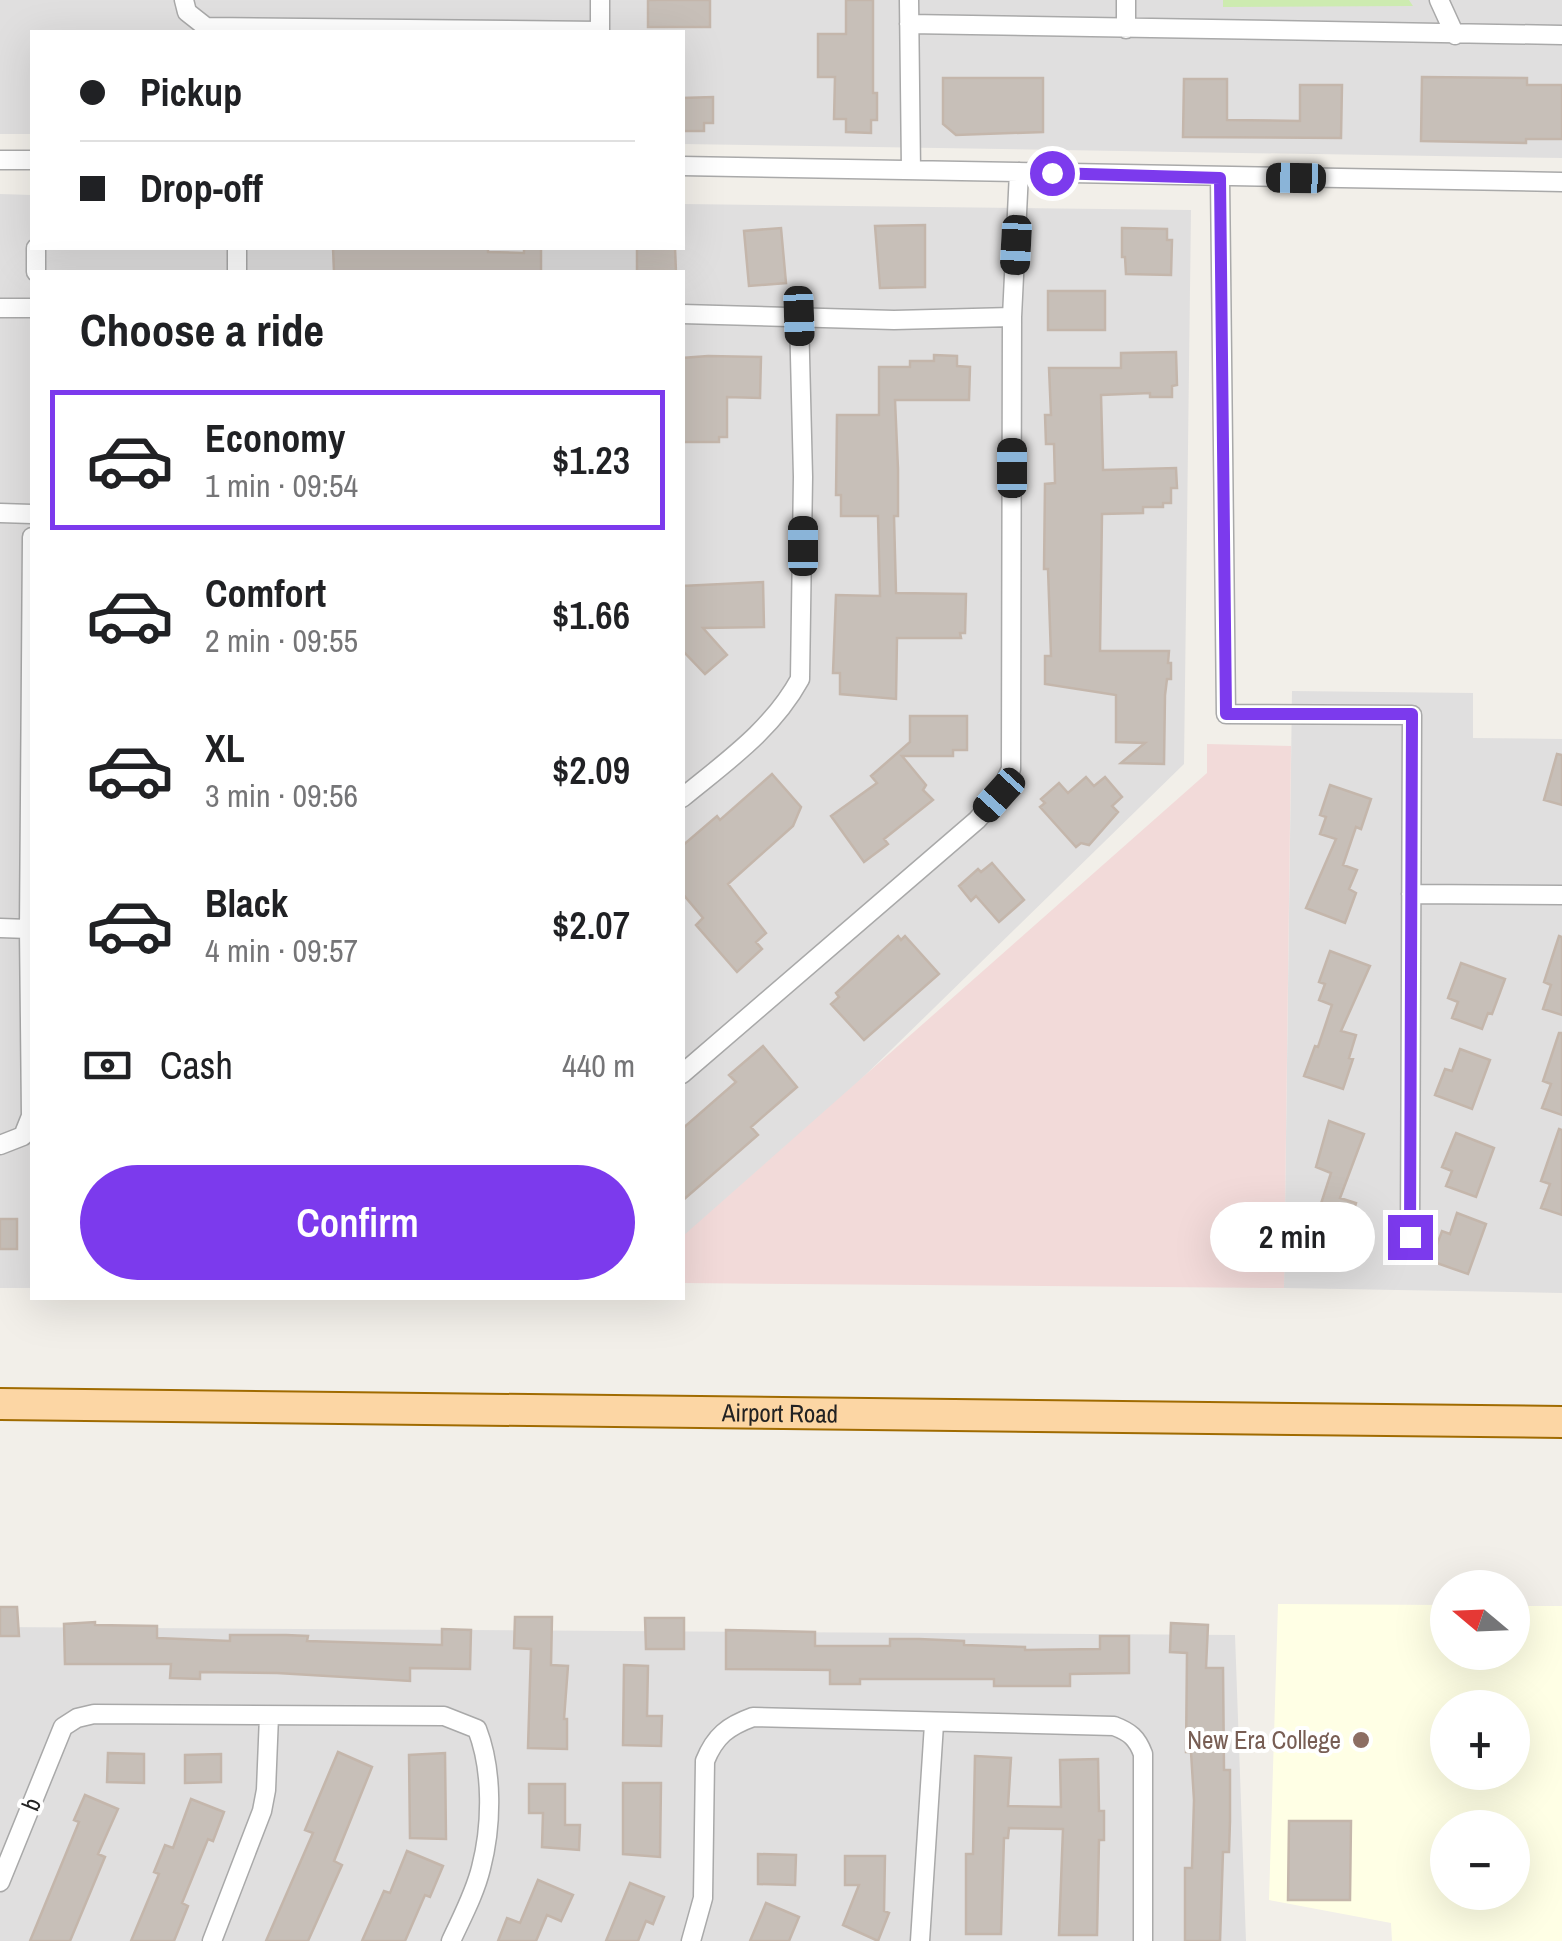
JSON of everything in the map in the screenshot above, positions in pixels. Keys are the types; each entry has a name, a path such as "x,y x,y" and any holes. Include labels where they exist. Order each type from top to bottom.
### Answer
{"main road":[{"name":"Airport Road","path":"0,1404 1562,1422"}],"street":[{"path":"184,0 188,12 206,26 469,30"},
{"path":"600,0 600,30"},
{"path":"909,0 911,170"},
{"path":"1126,0 1126,30"},
{"path":"1438,0 1456,35"},
{"path":"909,24 1562,35"},
{"path":"0,160 30,160"},
{"path":"685,166 1562,182"},
{"path":"685,1071 977,820 999,795 1011,769 1012,317 1019,172"},
{"path":"1220,178 1226,714 1412,714 1410,1237"},
{"path":"0,308 30,308"},
{"path":"685,314 894,320 1012,317"},
{"path":"685,796 764,731 784,708 800,678 803,477 799,316"},
{"path":"0,513 30,514"},
{"path":"30,798 30,1022"},
{"path":"1411,894 1562,895"},
{"path":"0,928 29,928"},
{"path":"0,1145 23,1136 30,1118"},
{"name":"b","path":"0,1882 63,1727 77,1718 94,1714 269,1716"},
{"path":"212,1941 262,1811 269,1716 444,1716 477,1729 488,1774 484,1847 476,1884 451,1941"},
{"path":"691,1941 703,1898 705,1761 712,1743 730,1726 753,1717 1114,1726 1129,1732 1143,1754 1143,1941"},
{"path":"920,1941 934,1724"}],"shaded area":[{"path":"0,0 1562,0 1562,158 685,144 685,30 30,30 30,134 0,134"},
{"path":"0,194 30,195 30,250 685,250 685,204 1191,210 1184,764 685,1251 685,270 30,270 30,1288 0,1288"},
{"path":"1292,691 1473,693 1473,738 1562,739 1562,1293 1284,1288"},
{"path":"1207,744 1291,746 1284,1288 685,1283 685,1234 1207,773"},
{"name":"New Era College","path":"1278,1604 1430,1605 1430,1670 1530,1670 1530,1606 1562,1606 1562,1941 1392,1941 1391,1923 1269,1900"},
{"path":"0,1627 1235,1635 1246,1941 0,1941"}],"green space":[{"path":"1223,0 1409,0 1413,6 1223,7"}],"building":[{"path":"648,0 710,0 710,27 648,27"},
{"path":"846,0 873,0 873,93 877,93 877,120 871,120 871,133 846,132 846,119 834,119 835,77 818,77 818,34 846,34"},
{"path":"1422,77 1527,78 1527,85 1562,85 1562,139 1526,139 1526,143 1421,141"},
{"path":"943,78 1043,78 1043,132 956,135 943,124"},
{"path":"1184,79 1227,79 1227,120 1300,121 1300,85 1342,85 1341,138 1183,137"},
{"path":"713,97 713,123 704,123 704,131 685,131 685,98"},
{"path":"925,225 925,287 880,288 875,226"},
{"path":"781,228 786,283 749,286 744,231"},
{"path":"1122,228 1167,229 1167,240 1172,240 1171,275 1126,274"},
{"path":"333,250 541,250 541,270 334,270"},
{"path":"637,250 675,250 676,270 637,270"},
{"path":"1048,291 1105,291 1105,330 1048,330"},
{"path":"1176,352 1177,385 1172,386 1172,397 1150,397 1150,393 1101,395 1103,470 1176,468 1177,488 1171,488 1171,503 1143,507 1143,513 1102,514 1100,651 1169,651 1171,663 1165,695 1164,764 1121,763 1145,743 1116,742 1116,695 1045,684 1045,656 1051,656 1048,569 1044,569 1045,484 1055,483 1054,444 1046,444 1045,415 1051,415 1049,368 1121,368 1121,353"},
{"path":"934,355 957,356 957,366 970,367 969,400 895,400 896,593 966,594 965,633 960,633 961,638 897,638 896,699 840,694 840,673 833,673 836,595 880,596 878,516 841,516 841,495 836,495 837,415 879,415 879,367 910,367 910,361 934,361"},
{"path":"761,357 760,398 727,397 727,437 719,437 719,442 685,442 685,358"},
{"path":"763,582 764,627 703,628 727,655 705,674 685,653 685,586"},
{"path":"910,716 967,716 967,750 953,750 953,756 902,756 933,800 884,839 888,844 864,862 831,816 877,783 871,776 910,742"},
{"path":"1557,754 1562,755 1562,805 1544,800"},
{"path":"772,774 801,807 793,826 728,884 766,933 756,942 762,949 737,972 696,925 703,918 685,897 685,843 717,816 720,820"},
{"path":"1086,777 1094,786 1105,777 1122,797 1112,806 1118,812 1089,845 1081,843 1076,847 1040,807 1045,803 1041,799 1059,783 1068,793"},
{"path":"1330,785 1371,799 1343,865 1357,870 1349,889 1356,893 1345,923 1306,908 1336,839 1320,834 1326,817 1320,815"},
{"path":"992,863 1024,900 999,922 976,896 971,901 959,886 978,869 981,872"},
{"path":"898,936 901,940 905,936 939,974 864,1040 831,1004 839,997 836,993"},
{"path":"1559,936 1562,1015 1543,1009 1551,985 1544,982"},
{"path":"1330,951 1370,966 1341,1031 1356,1035 1343,1089 1304,1076 1332,1005 1319,1000 1325,984 1319,982"},
{"path":"1461,963 1505,979 1482,1029 1452,1018 1458,1002 1448,998"},
{"path":"1559,1033 1562,1115 1542,1108 1551,1084 1543,1081"},
{"path":"763,1046 797,1087 751,1127 758,1135 685,1198 685,1126 736,1082 729,1075"},
{"path":"1460,1049 1490,1060 1472,1109 1435,1095 1445,1069 1452,1071"},
{"path":"1329,1121 1364,1134 1340,1198 1356,1203 1340,1256 1303,1243 1331,1173 1316,1167"},
{"path":"1559,1129 1562,1215 1541,1208 1550,1184 1541,1181"},
{"path":"1456,1133 1494,1148 1476,1197 1446,1186 1452,1171 1442,1167"},
{"path":"1457,1213 1486,1224 1468,1274 1431,1261 1442,1231 1450,1234"},
{"path":"0,1219 17,1219 17,1249 0,1249"},
{"path":"0,1607 17,1607 19,1636 0,1636"},
{"path":"515,1617 552,1617 551,1665 568,1666 564,1719 567,1749 528,1748 531,1649 514,1648"},
{"path":"645,1618 684,1618 684,1649 646,1649"},
{"path":"1171,1623 1208,1625 1206,1668 1223,1668 1224,1770 1230,1770 1230,1821 1229,1852 1223,1852 1220,1941 1185,1941 1185,1868 1192,1868 1194,1800 1191,1752 1186,1752 1187,1653 1170,1652"},
{"path":"64,1624 157,1626 157,1638 230,1641 230,1635 286,1635 308,1636 307,1641 442,1645 442,1629 471,1630 470,1669 410,1668 410,1681 200,1672 200,1679 170,1678 171,1664 65,1664"},
{"path":"726,1630 815,1632 815,1646 890,1646 890,1639 919,1639 1025,1650 1100,1649 1100,1636 1129,1636 1129,1673 1070,1674 1070,1686 994,1686 994,1679 860,1679 860,1684 830,1684 830,1670 726,1669"},
{"path":"624,1665 648,1666 647,1716 662,1716 661,1746 623,1745"},
{"path":"338,1752 372,1767 334,1861 342,1865 308,1941 266,1941 313,1833 305,1830"},
{"path":"108,1753 144,1754 144,1783 107,1782"},
{"path":"445,1753 446,1839 410,1838 409,1755"},
{"path":"221,1754 221,1782 185,1783 185,1755"},
{"path":"975,1756 1011,1758 1008,1806 1061,1807 1060,1760 1098,1759 1104,1840 1099,1840 1097,1935 1059,1935 1063,1829 1009,1828 1008,1838 1004,1838 1001,1934 966,1934 966,1854 973,1854"},
{"path":"623,1783 661,1783 660,1857 623,1854"},
{"path":"529,1784 565,1784 565,1825 580,1825 579,1850 542,1847 543,1813 529,1813"},
{"path":"85,1795 118,1809 98,1854 105,1857 70,1941 30,1941 79,1822 74,1820"},
{"path":"191,1799 224,1812 213,1841 208,1839 182,1903 188,1906 174,1941 131,1941 159,1874 154,1872 165,1845 173,1848"},
{"path":"1289,1821 1351,1821 1350,1900 1288,1900"},
{"path":"407,1851 443,1866 430,1897 425,1895 405,1941 362,1941 384,1891 390,1893"},
{"path":"758,1854 796,1855 795,1885 758,1884"},
{"path":"845,1856 885,1856 884,1911 889,1913 878,1941 843,1925 859,1885 845,1885"},
{"path":"538,1880 573,1895 561,1921 547,1915 536,1941 498,1941 507,1918 520,1923"},
{"path":"630,1883 664,1897 653,1924 646,1921 638,1941 606,1941"},
{"path":"766,1903 799,1917 789,1941 750,1941"}],"place":[{"name":"New Era College","path":"1361,1740"}],"route":[{"path":"1052,173 1220,178 1226,714 1412,714 1410,1237"}]}
